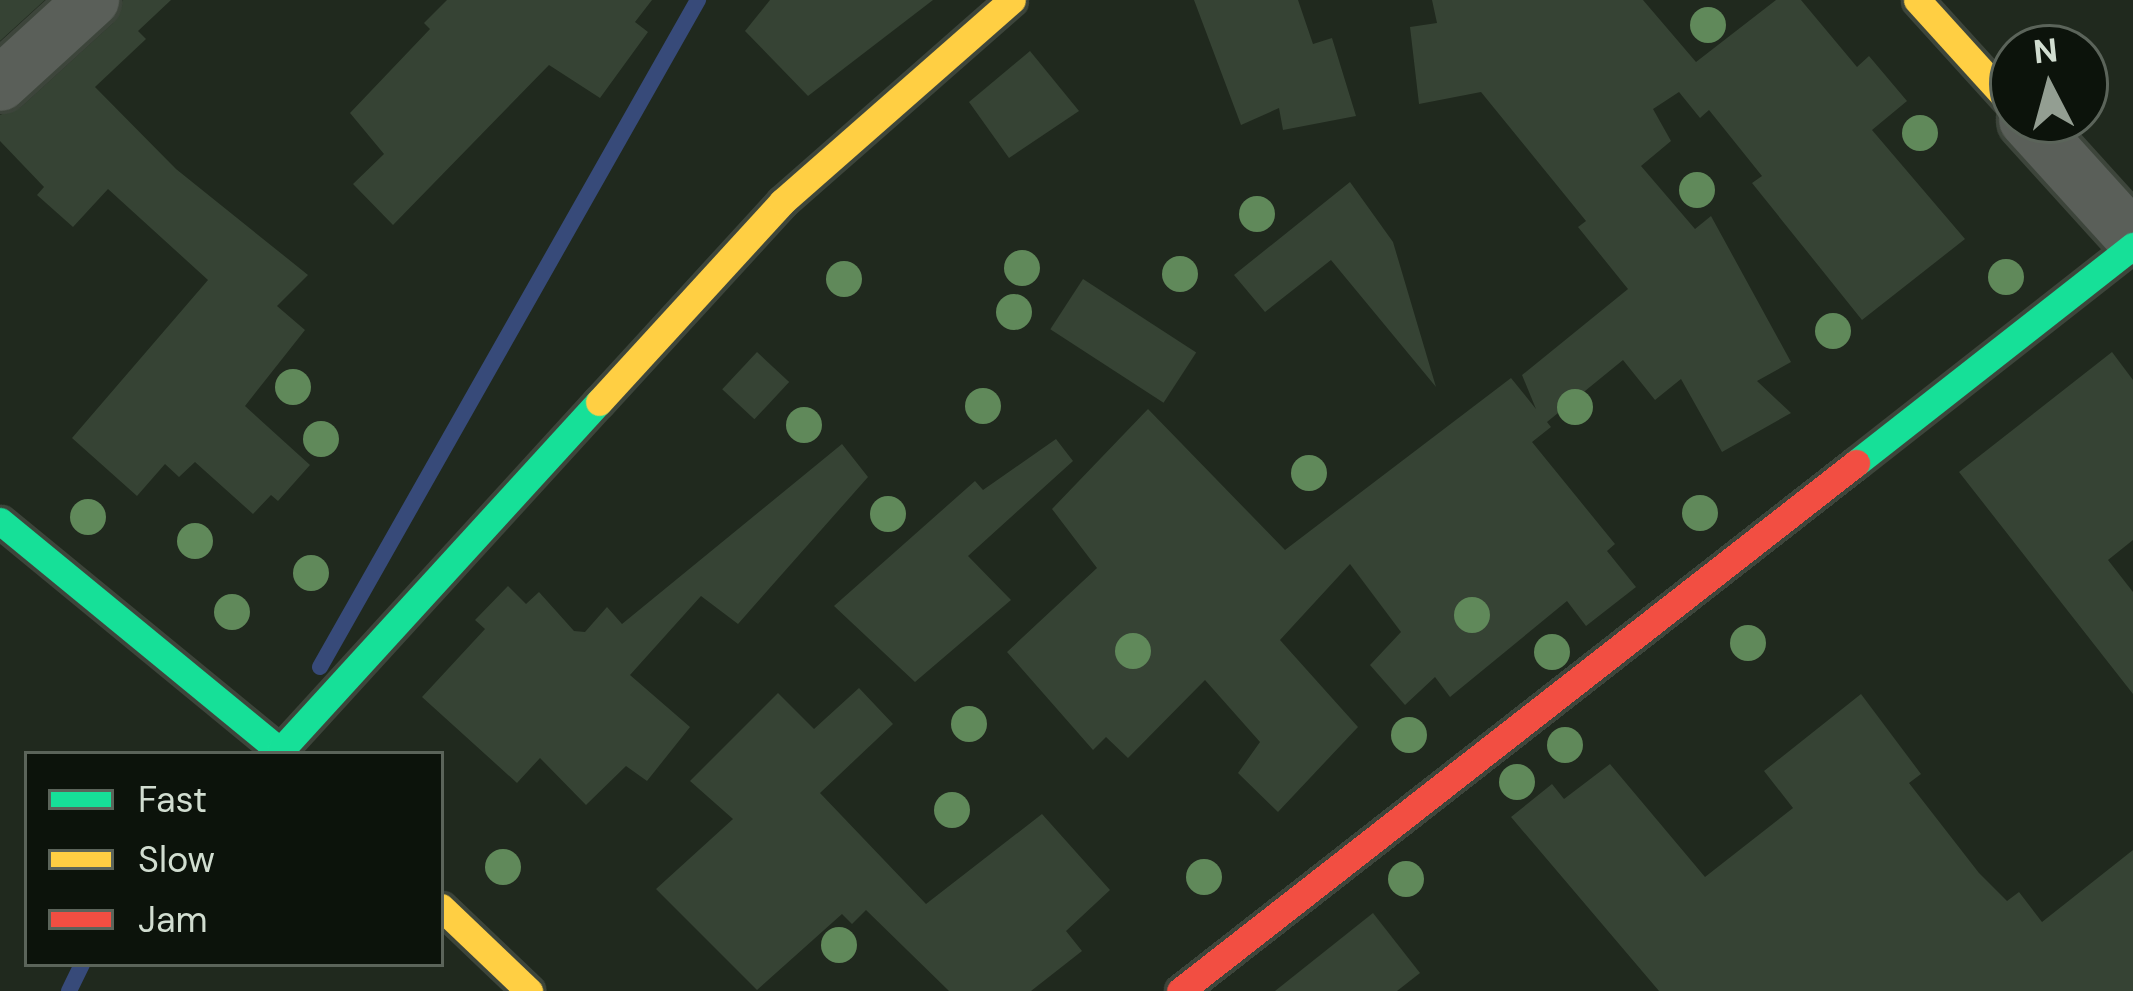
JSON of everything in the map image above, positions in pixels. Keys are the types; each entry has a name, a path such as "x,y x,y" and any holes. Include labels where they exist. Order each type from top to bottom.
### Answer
{"street":[{"path":"0,84 92,0"},
{"path":"283,751 782,202 1012,0"},
{"path":"1917,0 1989,80"},
{"path":"1180,991 2133,242 2047,144"},
{"path":"0,521 281,751"},
{"path":"444,910 529,991"}],"building":[{"path":"0,0 45,0 0,41"},
{"path":"123,0 171,0 138,31 146,39 95,87 176,169 308,275 277,306 305,330 245,406 310,465 278,501 271,495 253,514 195,462 179,477 165,464 137,496 72,438 208,280 108,189 73,227 37,195 44,187 0,141 0,115 21,107 113,23"},
{"path":"447,0 652,0 635,22 648,32 600,98 549,65 393,225 353,184 384,154 350,113 430,29 424,23"},
{"path":"770,0 933,0 808,96 745,31"},
{"path":"1194,0 1298,0 1313,44 1332,38 1356,116 1283,130 1279,108 1241,125"},
{"path":"1432,0 1643,0 1696,62 1776,0 1801,0 1857,67 1869,56 1907,101 1872,130 1965,239 1862,320 1752,183 1762,176 1709,110 1700,118 1679,92 1653,109 1671,141 1641,166 1695,229 1711,216 1791,362 1757,381 1791,413 1722,452 1681,379 1655,400 1623,360 1547,422 1551,427 1532,442 1615,544 1607,551 1636,587 1586,626 1567,601 1450,697 1435,677 1405,705 1370,665 1401,632 1350,564 1280,640 1358,727 1278,812 1238,773 1260,742 1205,680 1128,758 1106,737 1093,750 1007,652 1097,568 1052,509 1148,409 1285,550 1511,378 1536,409 1522,375 1628,289 1578,227 1586,221 1481,92 1419,104 1410,27 1437,23"},
{"path":"1030,51 1079,111 1009,158 969,102"},
{"path":"1350,182 1393,242 1436,387 1331,260 1265,312 1234,275"},
{"path":"1083,279 1196,353 1164,403 1050,329"},
{"path":"757,352 789,382 754,419 722,389"},
{"path":"2112,352 2133,380 2133,540 2108,560 2133,592 2133,694 1959,472"},
{"path":"1056,439 1073,461 968,556 1011,600 915,682 834,606 975,481 983,490"},
{"path":"842,444 868,477 738,624 701,596 630,675 690,727 647,781 626,766 586,805 540,758 517,783 422,697 485,629 475,620 508,586 526,604 539,592 574,631 585,632 607,607 622,624"},
{"path":"859,688 893,724 820,793 926,904 1042,814 1110,890 1066,931 1082,951 1031,991 949,991 866,910 852,924 842,914 757,990 656,889 733,819 690,781 778,693 814,729"},
{"path":"1861,694 1921,774 1909,783 1979,873 2007,901 2019,892 2042,922 2133,850 2133,991 1659,991 1511,817 1552,784 1564,799 1610,764 1705,877 1793,808 1764,771"},
{"path":"1373,913 1420,973 1397,991 1275,991"}],"waterway":[{"path":"320,667 698,0"},
{"path":"69,991 81,967"}],"traffic: fast":[{"path":"1856,463 2133,246"},
{"path":"280,751 599,402"},
{"path":"0,521 280,751"}],"traffic: slow":[{"path":"599,402 782,202 1012,0"},
{"path":"1917,0 1989,80"},
{"path":"444,910 529,991"}],"traffic: jam":[{"path":"1180,991 1856,463"}]}
